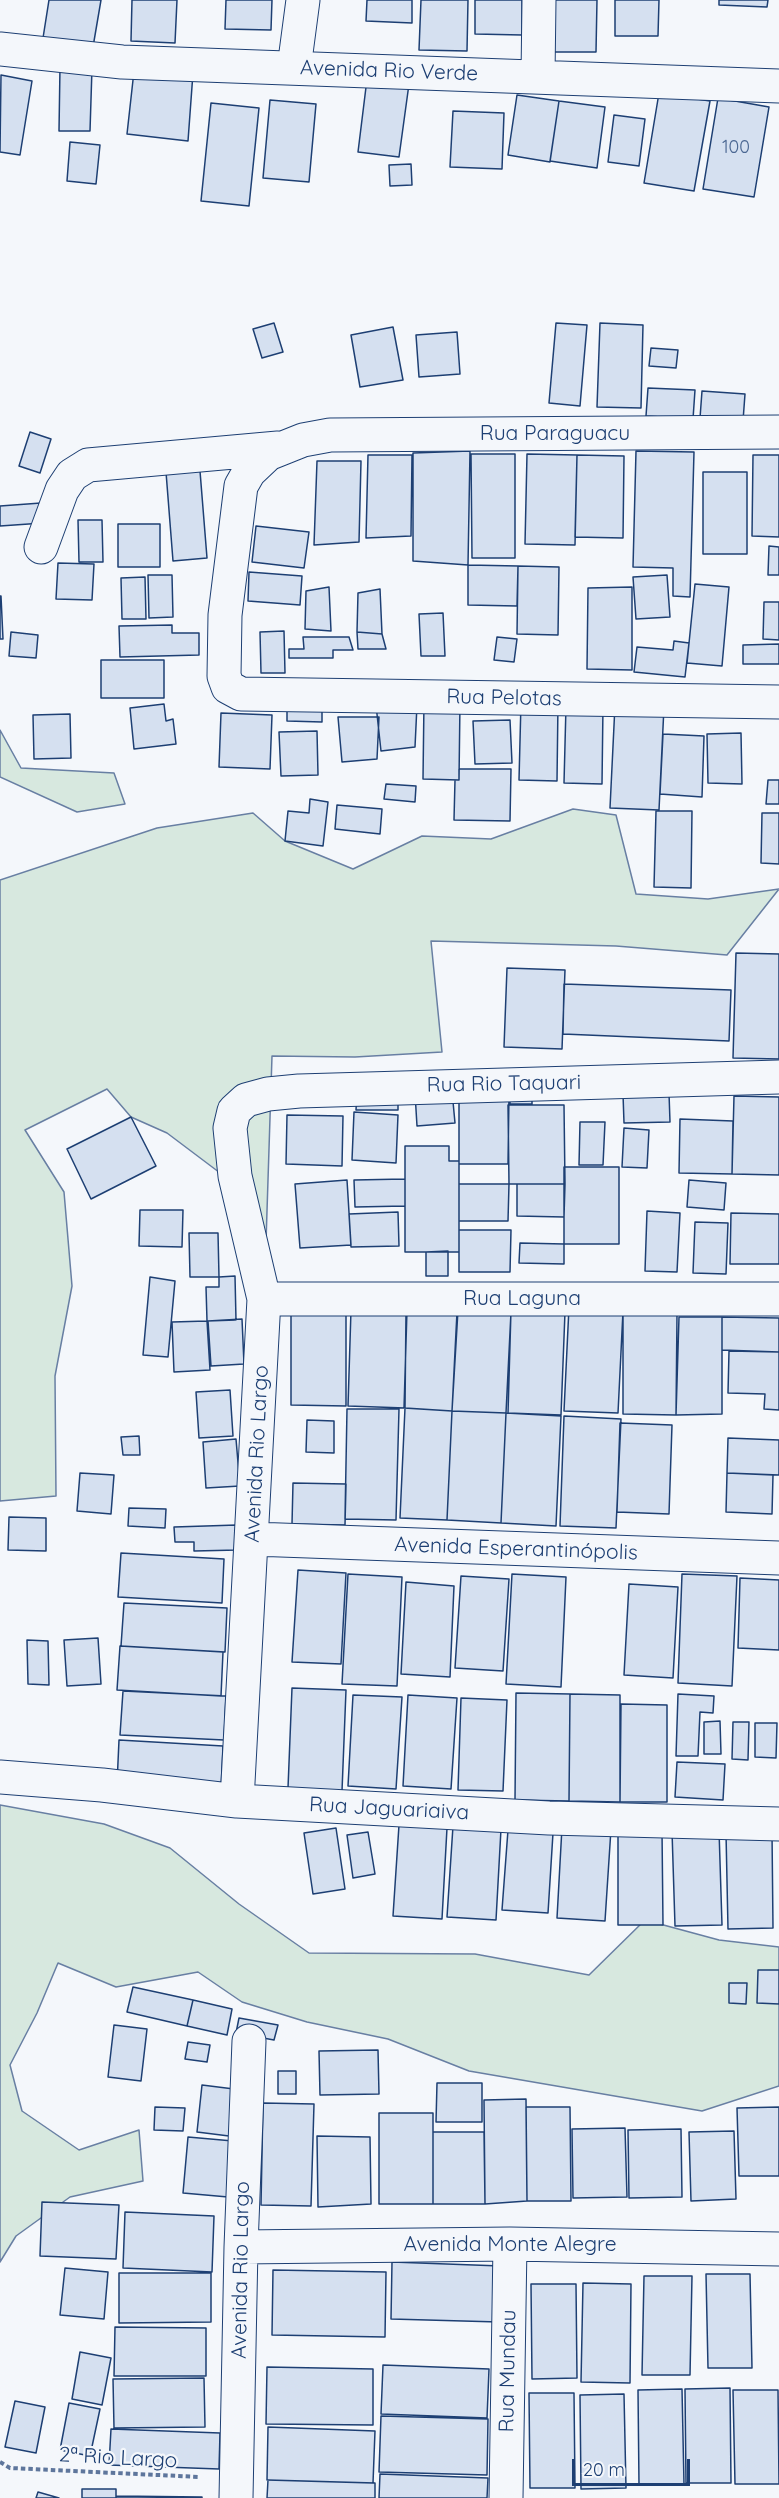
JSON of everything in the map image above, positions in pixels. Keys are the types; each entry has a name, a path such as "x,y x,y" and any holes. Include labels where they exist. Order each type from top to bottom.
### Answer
{"street":[{"path":"294,68 303,0"},
{"path":"538,76 539,0"},
{"name":"Avenida Rio Verde","path":"0,49 122,62 779,86"},
{"name":"Rua Paraguacu","path":"278,448 330,435 779,432"},
{"path":"41,547 62,490 72,475 88,465 278,448"},
{"name":"Rua Pelotas","path":"278,448 259,461 241,486 224,636 224,676 230,690 241,694 779,702"},
{"name":"Rua Rio Taquari","path":"234,1111 242,1103 252,1098 299,1091 779,1077"},
{"name":"Avenida Rio Largo","path":"234,1111 230,1128 233,1166 264,1299 253,1539 237,1801"},
{"name":"Rua Laguna","path":"264,1299 779,1299"},
{"name":"Avenida Esperantinópolis","path":"253,1539 779,1558"},
{"name":"Rua Jaguariaiva","path":"0,1777 102,1785 237,1801 549,1818 779,1824"},
{"name":"Avenida Rio Largo","path":"236,2488 241,2247 249,2041"},
{"name":"Avenida Monte Alegre","path":"241,2247 510,2244 779,2249"},
{"name":"Rua Mundau","path":"506,2498 510,2244"}],"path":[{"name":"2ª Rio Largo","path":"0,2462 10,2468 236,2488"}],"shaded area":[{"path":"0,730 21,768 114,773 125,804 77,812 0,777"},
{"path":"573,809 616,815 636,894 708,899 779,889 727,955 616,946 431,941 442,1052 355,1057 272,1056 264,1304 248,1194 167,1133 131,1117 107,1089 25,1130 64,1192 72,1286 55,1376 56,1496 0,1501 0,880 157,828 253,813 285,841 353,869 422,836 491,839"},
{"path":"0,1805 104,1824 170,1848 239,1904 309,1953 475,1954 589,1975 645,1920 719,1940 779,1947 779,2086 702,2111 469,2071 388,2039 307,2022 242,2002 198,1972 116,1987 58,1963 37,2013 10,2065 22,2111 79,2150 139,2130 143,2181 70,2197 16,2236 0,2262"}],"building":[{"path":"49,0 101,0 93,47 43,38"},
{"path":"132,0 177,0 175,43 131,41"},
{"path":"226,0 272,0 271,30 225,29"},
{"path":"367,0 412,0 412,23 366,21"},
{"path":"421,0 468,0 467,51 419,50"},
{"path":"475,0 522,0 522,35 475,34"},
{"path":"550,0 597,0 596,52 550,52"},
{"path":"615,0 659,0 658,36 615,36"},
{"path":"719,0 768,0 767,7 719,5"},
{"path":"60,67 92,68 90,131 59,131"},
{"path":"134,71 193,73 188,141 127,134"},
{"path":"1,75 32,81 20,155 0,152"},
{"path":"367,79 409,84 399,157 358,152"},
{"path":"659,93 710,101 694,191 644,183"},
{"path":"517,95 559,101 550,162 508,155"},
{"path":"718,98 769,107 754,197 703,189"},
{"path":"270,100 316,104 309,182 263,178"},
{"path":"559,101 605,107 597,168 550,161"},
{"path":"211,103 259,108 249,206 201,201"},
{"path":"453,111 504,113 502,169 450,167"},
{"path":"614,115 645,119 639,166 608,162"},
{"path":"70,142 100,145 96,184 67,181"},
{"path":"411,164 412,185 390,186 389,165"},
{"path":"274,323 283,352 262,358 253,329"},
{"path":"556,323 587,325 580,406 549,403"},
{"path":"600,323 643,325 641,408 597,407"},
{"path":"393,327 403,380 360,387 351,335"},
{"path":"457,332 460,374 419,377 416,335"},
{"path":"651,348 678,350 676,368 649,366"},
{"path":"648,388 695,390 693,419 646,416"},
{"path":"702,391 745,394 743,421 700,418"},
{"path":"30,432 51,439 40,473 19,466"},
{"path":"470,451 468,565 413,561 413,453"},
{"path":"636,451 694,452 690,597 673,596 673,568 633,567"},
{"path":"471,454 515,454 515,558 472,558"},
{"path":"527,454 577,455 575,545 525,544"},
{"path":"368,455 412,455 411,536 366,538"},
{"path":"577,455 624,456 623,538 575,537"},
{"path":"753,455 779,455 779,537 752,536"},
{"path":"317,461 361,461 359,542 314,545"},
{"path":"200,471 207,558 173,561 166,472"},
{"path":"703,472 747,472 747,554 703,554"},
{"path":"41,503 43,523 0,526 0,506"},
{"path":"78,520 102,520 103,562 79,562"},
{"path":"118,524 160,524 160,567 118,567"},
{"path":"256,526 309,532 304,568 252,562"},
{"path":"769,546 779,547 779,575 768,575"},
{"path":"58,563 94,564 92,600 56,599"},
{"path":"468,565 518,566 517,606 468,605"},
{"path":"518,566 559,567 558,635 517,634"},
{"path":"249,572 302,576 300,605 248,601"},
{"path":"148,575 172,575 173,617 149,618"},
{"path":"667,575 670,617 636,619 633,577"},
{"path":"145,577 146,619 122,619 121,578"},
{"path":"695,584 729,587 722,666 687,663"},
{"path":"329,587 331,631 305,629 306,591"},
{"path":"632,587 632,670 587,669 588,588"},
{"path":"380,589 382,634 357,632 358,593"},
{"path":"1,596 3,639 0,639"},
{"path":"764,602 779,602 779,640 763,639"},
{"path":"443,613 445,656 421,656 419,614"},
{"path":"172,625 172,633 199,633 199,655 120,657 119,626"},
{"path":"284,631 285,673 261,673 260,632"},
{"path":"11,632 38,635 36,658 9,656"},
{"path":"357,632 382,634 386,649 358,649"},
{"path":"303,637 349,637 353,650 333,650 333,658 289,658 289,649 304,649"},
{"path":"497,637 517,639 514,662 494,660"},
{"path":"674,641 689,643 685,677 634,672 637,647 673,650"},
{"path":"779,644 779,664 743,664 743,645"},
{"path":"101,660 164,660 164,698 101,698"},
{"path":"287,700 322,701 322,722 287,721"},
{"path":"424,701 460,702 459,780 423,779"},
{"path":"521,702 558,703 557,781 519,780"},
{"path":"164,704 166,721 173,719 176,744 134,749 130,708"},
{"path":"376,705 417,705 415,747 381,751"},
{"path":"615,705 664,707 659,810 610,808"},
{"path":"566,706 603,706 602,784 564,783"},
{"path":"221,713 272,715 270,769 219,767"},
{"path":"70,714 71,758 34,759 33,715"},
{"path":"338,717 379,717 377,759 342,762"},
{"path":"510,720 512,763 475,764 473,721"},
{"path":"317,731 318,775 281,776 279,732"},
{"path":"741,733 742,784 708,783 707,734"},
{"path":"663,734 704,736 702,797 660,794"},
{"path":"459,769 511,769 510,821 454,820 455,780 459,780"},
{"path":"768,780 779,780 779,804 766,804"},
{"path":"386,784 416,786 415,802 384,799"},
{"path":"310,799 328,802 323,846 285,841 288,811 309,813"},
{"path":"337,805 382,809 380,834 335,829"},
{"path":"656,811 692,811 691,888 654,887"},
{"path":"762,813 779,813 779,864 761,863"},
{"path":"736,953 779,954 779,1059 733,1058"},
{"path":"507,968 565,970 562,1049 504,1047"},
{"path":"564,984 731,990 729,1041 563,1034"},
{"path":"510,1089 532,1089 532,1104 510,1104"},
{"path":"452,1091 455,1123 417,1126 415,1093"},
{"path":"357,1092 398,1093 398,1110 356,1110"},
{"path":"669,1093 670,1122 624,1123 623,1094"},
{"path":"459,1094 509,1094 508,1164 459,1164"},
{"path":"734,1096 779,1097 779,1175 732,1174"},
{"path":"508,1105 564,1105 565,1184 509,1184"},
{"path":"354,1112 398,1115 396,1163 352,1160"},
{"path":"287,1115 343,1116 342,1166 286,1164"},
{"path":"131,1117 156,1166 91,1199 67,1149"},
{"path":"680,1119 733,1121 732,1174 679,1173"},
{"path":"580,1122 605,1122 603,1165 579,1165"},
{"path":"624,1128 649,1130 647,1168 622,1167"},
{"path":"405,1146 449,1146 449,1161 459,1161 459,1252 405,1252"},
{"path":"564,1167 619,1167 619,1244 564,1244"},
{"path":"405,1179 405,1206 355,1207 354,1180"},
{"path":"347,1180 351,1245 300,1248 295,1184"},
{"path":"689,1180 726,1183 724,1210 687,1207"},
{"path":"459,1184 509,1184 508,1221 459,1221"},
{"path":"517,1184 565,1184 564,1217 517,1216"},
{"path":"140,1210 183,1210 182,1247 139,1246"},
{"path":"647,1211 680,1213 677,1272 645,1271"},
{"path":"398,1212 399,1246 351,1247 349,1214"},
{"path":"731,1213 779,1214 779,1264 730,1264"},
{"path":"695,1222 728,1223 726,1274 693,1273"},
{"path":"459,1230 511,1230 510,1272 459,1272"},
{"path":"189,1233 218,1233 219,1277 190,1277"},
{"path":"520,1243 564,1244 564,1264 519,1263"},
{"path":"448,1251 448,1276 426,1276 426,1252"},
{"path":"235,1276 236,1320 207,1321 206,1287 219,1287 219,1277"},
{"path":"150,1277 175,1281 168,1357 143,1355"},
{"path":"569,1307 623,1311 618,1413 564,1411"},
{"path":"351,1310 406,1312 405,1408 348,1406"},
{"path":"407,1310 457,1312 452,1411 404,1408"},
{"path":"458,1310 511,1312 506,1413 452,1411"},
{"path":"511,1310 565,1312 561,1415 508,1413"},
{"path":"291,1311 346,1311 346,1406 291,1405"},
{"path":"623,1314 677,1315 676,1415 623,1414"},
{"path":"679,1317 722,1317 722,1414 676,1415"},
{"path":"722,1317 779,1318 779,1352 722,1350"},
{"path":"242,1319 244,1364 211,1366 208,1321"},
{"path":"207,1321 210,1370 174,1372 172,1322"},
{"path":"729,1351 779,1352 779,1410 764,1409 765,1394 728,1393"},
{"path":"230,1390 233,1436 199,1438 196,1392"},
{"path":"405,1408 452,1411 447,1520 400,1518"},
{"path":"347,1409 399,1409 396,1520 345,1519"},
{"path":"452,1411 506,1413 501,1523 447,1520"},
{"path":"506,1413 561,1416 556,1526 501,1523"},
{"path":"564,1416 621,1419 616,1528 560,1526"},
{"path":"307,1420 334,1421 334,1453 306,1452"},
{"path":"620,1423 672,1425 669,1514 617,1512"},
{"path":"139,1436 140,1455 123,1455 121,1437"},
{"path":"728,1438 779,1440 779,1475 727,1473"},
{"path":"236,1439 240,1486 206,1488 203,1442"},
{"path":"80,1473 114,1475 111,1514 77,1511"},
{"path":"727,1473 773,1475 772,1514 726,1512"},
{"path":"293,1483 346,1484 345,1525 292,1524"},
{"path":"129,1508 166,1509 165,1528 128,1526"},
{"path":"9,1517 46,1518 46,1551 8,1550"},
{"path":"237,1525 238,1550 194,1551 194,1542 175,1542 174,1527"},
{"path":"121,1553 224,1559 222,1603 118,1597"},
{"path":"298,1570 346,1573 341,1664 292,1662"},
{"path":"348,1574 402,1577 397,1686 342,1684"},
{"path":"512,1574 566,1577 561,1687 506,1684"},
{"path":"682,1574 737,1576 732,1686 678,1683"},
{"path":"461,1576 509,1579 503,1671 455,1668"},
{"path":"740,1578 779,1580 779,1650 738,1648"},
{"path":"406,1582 454,1586 450,1677 401,1674"},
{"path":"629,1584 678,1587 673,1678 624,1675"},
{"path":"124,1603 227,1608 225,1652 121,1646"},
{"path":"98,1638 101,1684 67,1686 64,1640"},
{"path":"27,1640 48,1641 49,1685 28,1684"},
{"path":"120,1646 223,1652 221,1696 117,1690"},
{"path":"292,1688 346,1690 342,1791 288,1788"},
{"path":"123,1691 226,1696 224,1740 120,1735"},
{"path":"516,1693 570,1694 569,1801 515,1800"},
{"path":"570,1694 620,1695 620,1802 569,1801"},
{"path":"678,1694 714,1696 713,1713 700,1712 698,1756 676,1756"},
{"path":"353,1695 402,1697 396,1789 348,1786"},
{"path":"408,1695 457,1698 451,1789 403,1786"},
{"path":"461,1698 507,1700 503,1791 458,1790"},
{"path":"621,1704 667,1705 667,1802 620,1802"},
{"path":"720,1721 721,1754 704,1754 704,1722"},
{"path":"733,1722 749,1722 748,1760 732,1759"},
{"path":"755,1723 777,1723 776,1758 755,1757"},
{"path":"119,1740 223,1746 221,1790 117,1784"},
{"path":"677,1762 725,1764 723,1800 675,1797"},
{"path":"399,1825 447,1828 442,1919 393,1916"},
{"path":"453,1826 501,1829 496,1920 447,1917"},
{"path":"562,1827 611,1829 605,1921 557,1918"},
{"path":"336,1828 345,1889 313,1894 304,1833"},
{"path":"508,1830 553,1833 548,1913 502,1910"},
{"path":"662,1830 663,1925 618,1925 618,1831"},
{"path":"719,1830 722,1925 675,1926 672,1831"},
{"path":"368,1832 375,1874 353,1878 347,1835"},
{"path":"772,1832 773,1928 728,1929 726,1833"},
{"path":"758,1970 779,1970 779,2004 757,2003"},
{"path":"729,1983 747,1983 746,2004 729,2003"},
{"path":"133,1987 193,2000 187,2026 127,2012"},
{"path":"193,2000 232,2009 227,2035 187,2026"},
{"path":"239,2018 278,2025 274,2040 236,2033"},
{"path":"114,2025 147,2029 141,2081 108,2077"},
{"path":"188,2042 210,2045 207,2062 185,2059"},
{"path":"378,2050 379,2094 320,2095 319,2051"},
{"path":"278,2071 296,2071 296,2094 278,2094"},
{"path":"437,2083 482,2083 482,2122 436,2122"},
{"path":"202,2085 234,2089 229,2136 197,2132"},
{"path":"526,2099 527,2201 485,2204 484,2100"},
{"path":"263,2103 314,2104 311,2206 261,2205"},
{"path":"155,2107 185,2108 183,2131 154,2130"},
{"path":"526,2107 570,2107 571,2201 527,2201"},
{"path":"779,2107 779,2176 739,2176 737,2108"},
{"path":"379,2113 433,2113 433,2204 379,2204"},
{"path":"625,2128 627,2197 573,2198 572,2129"},
{"path":"681,2129 682,2197 629,2198 628,2130"},
{"path":"734,2131 736,2199 691,2201 689,2132"},
{"path":"433,2132 484,2132 485,2204 433,2204"},
{"path":"317,2136 370,2137 371,2204 318,2207"},
{"path":"188,2137 233,2141 228,2197 183,2193"},
{"path":"42,2202 119,2205 116,2259 40,2256"},
{"path":"125,2212 214,2216 212,2272 123,2268"},
{"path":"392,2262 501,2266 499,2322 391,2319"},
{"path":"65,2268 108,2272 104,2319 60,2315"},
{"path":"273,2270 386,2272 385,2337 272,2335"},
{"path":"119,2273 211,2273 211,2322 119,2323"},
{"path":"706,2274 750,2274 752,2368 708,2368"},
{"path":"644,2276 692,2276 690,2375 642,2375"},
{"path":"583,2283 631,2284 630,2383 581,2382"},
{"path":"531,2284 576,2284 577,2378 532,2379"},
{"path":"115,2327 206,2328 206,2376 114,2376"},
{"path":"80,2352 111,2358 102,2405 72,2399"},
{"path":"383,2365 489,2369 487,2418 381,2414"},
{"path":"267,2367 373,2369 373,2425 266,2424"},
{"path":"204,2378 205,2427 114,2428 113,2379"},
{"path":"730,2388 731,2483 686,2483 685,2389"},
{"path":"682,2389 684,2484 639,2485 638,2390"},
{"path":"733,2390 778,2390 779,2484 735,2484"},
{"path":"529,2393 574,2393 575,2488 530,2488"},
{"path":"624,2394 626,2488 581,2489 580,2395"},
{"path":"15,2401 45,2407 36,2453 5,2447"},
{"path":"69,2403 100,2409 90,2456 60,2450"},
{"path":"381,2416 488,2419 487,2475 379,2472"},
{"path":"268,2427 375,2431 373,2483 267,2480"},
{"path":"111,2429 220,2433 219,2469 109,2465"},
{"path":"380,2474 488,2478 487,2498 379,2498"},
{"path":"268,2480 375,2483 375,2498 267,2498"},
{"path":"82,2489 116,2489 116,2498 82,2498"},
{"path":"38,2492 59,2498 36,2498"},
{"path":"116,2496 202,2497 202,2498 116,2498"}]}
